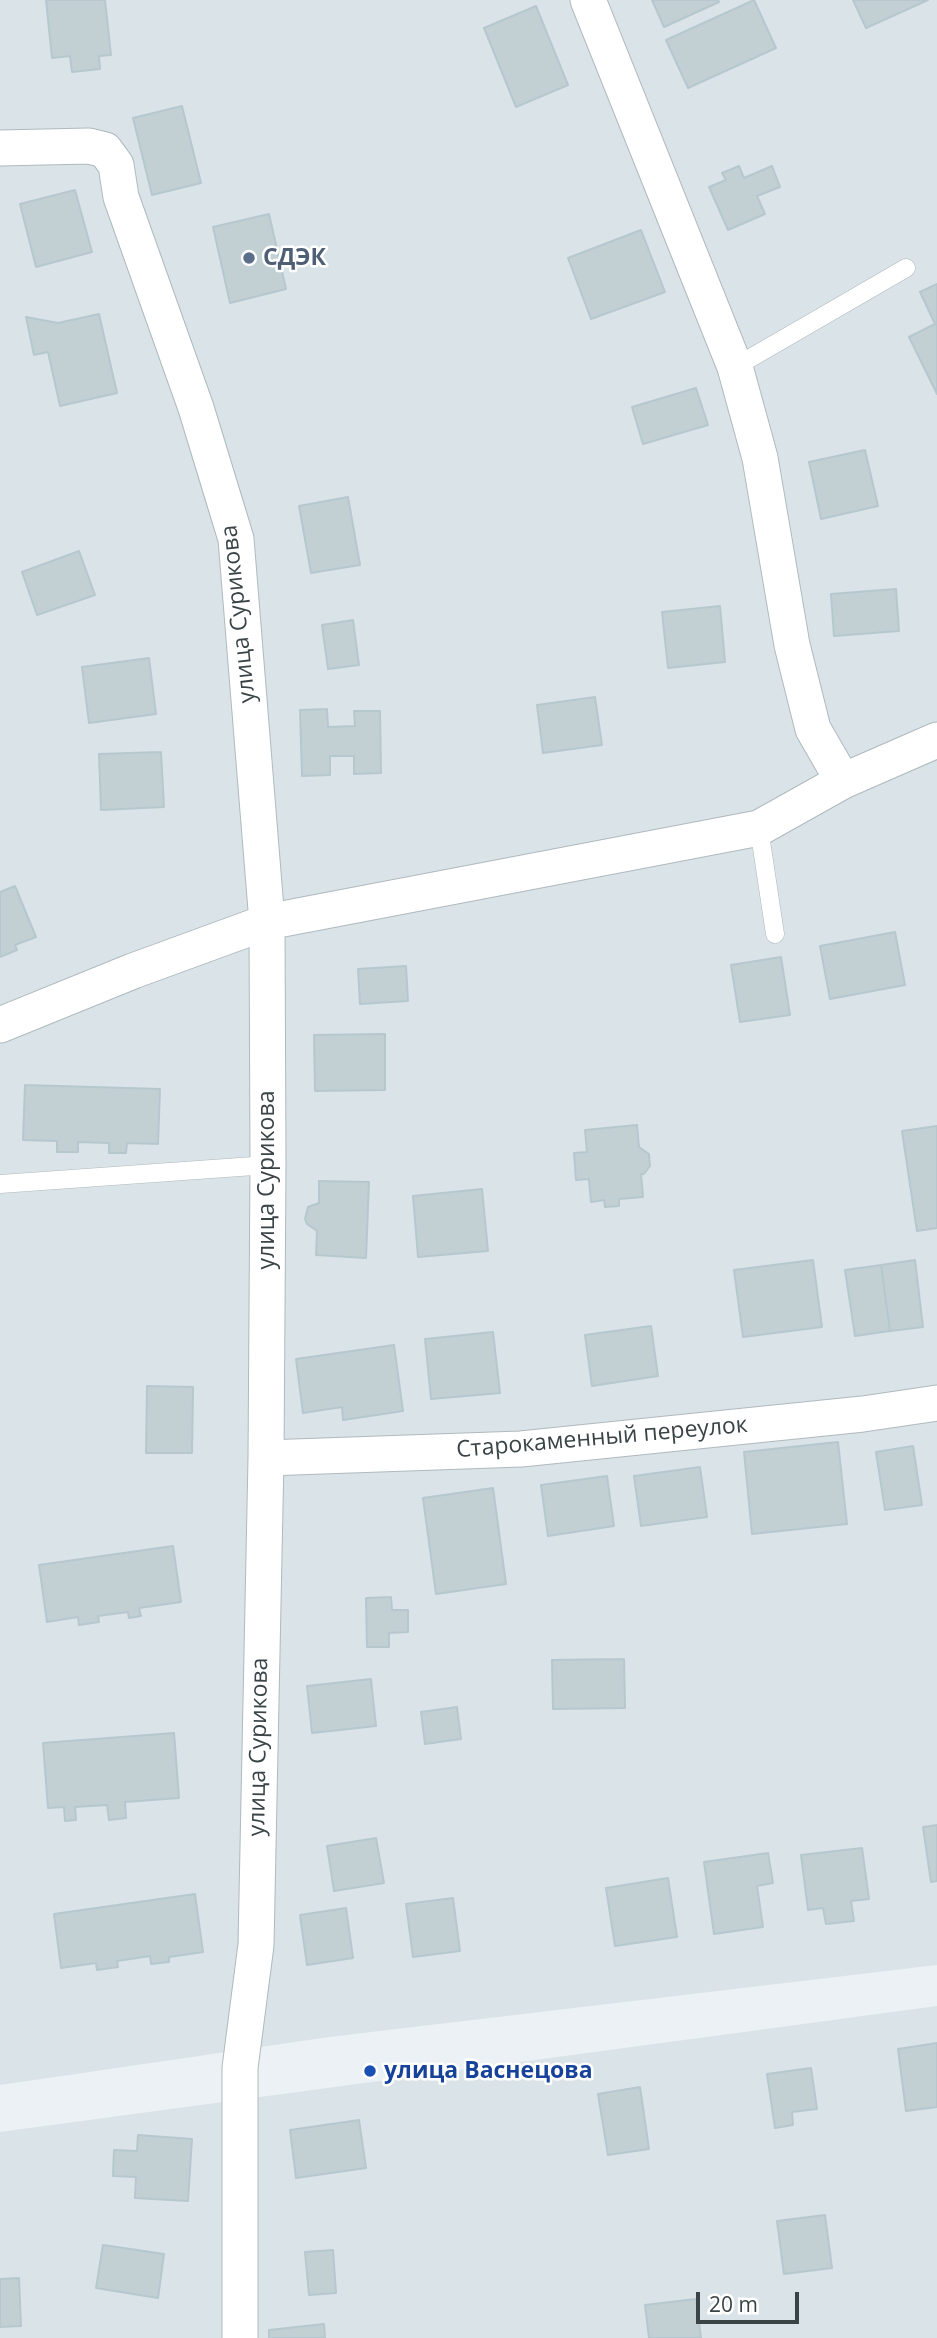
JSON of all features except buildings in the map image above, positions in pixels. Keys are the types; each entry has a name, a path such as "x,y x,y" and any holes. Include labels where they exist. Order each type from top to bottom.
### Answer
{"street":[{"path":"588,0 735,367 760,458 792,645 813,729 843,780"},
{"name":"улица Сурикова","path":"0,148 89,146 105,150 116,165 121,197 196,408 236,539 267,922 268,1165 266,1458 256,1945 240,2068 240,2338"},
{"path":"0,1025 133,971 267,922 759,828 843,780 937,740"},
{"name":"Старокаменный переулок","path":"266,1458 522,1449 863,1414 937,1403"}],"lane":[{"path":"735,367 906,268"},
{"path":"759,828 775,934"},
{"path":"0,1184 268,1165"}],"shaded area":[{"path":"0,0 937,0 937,1965 329,2037 0,2085"},
{"path":"937,2006 937,2338 0,2338 0,2132"}],"place":[{"name":"СДЭК","path":"249,258"},
{"name":"улица Васнецова","path":"370,2071"}]}
